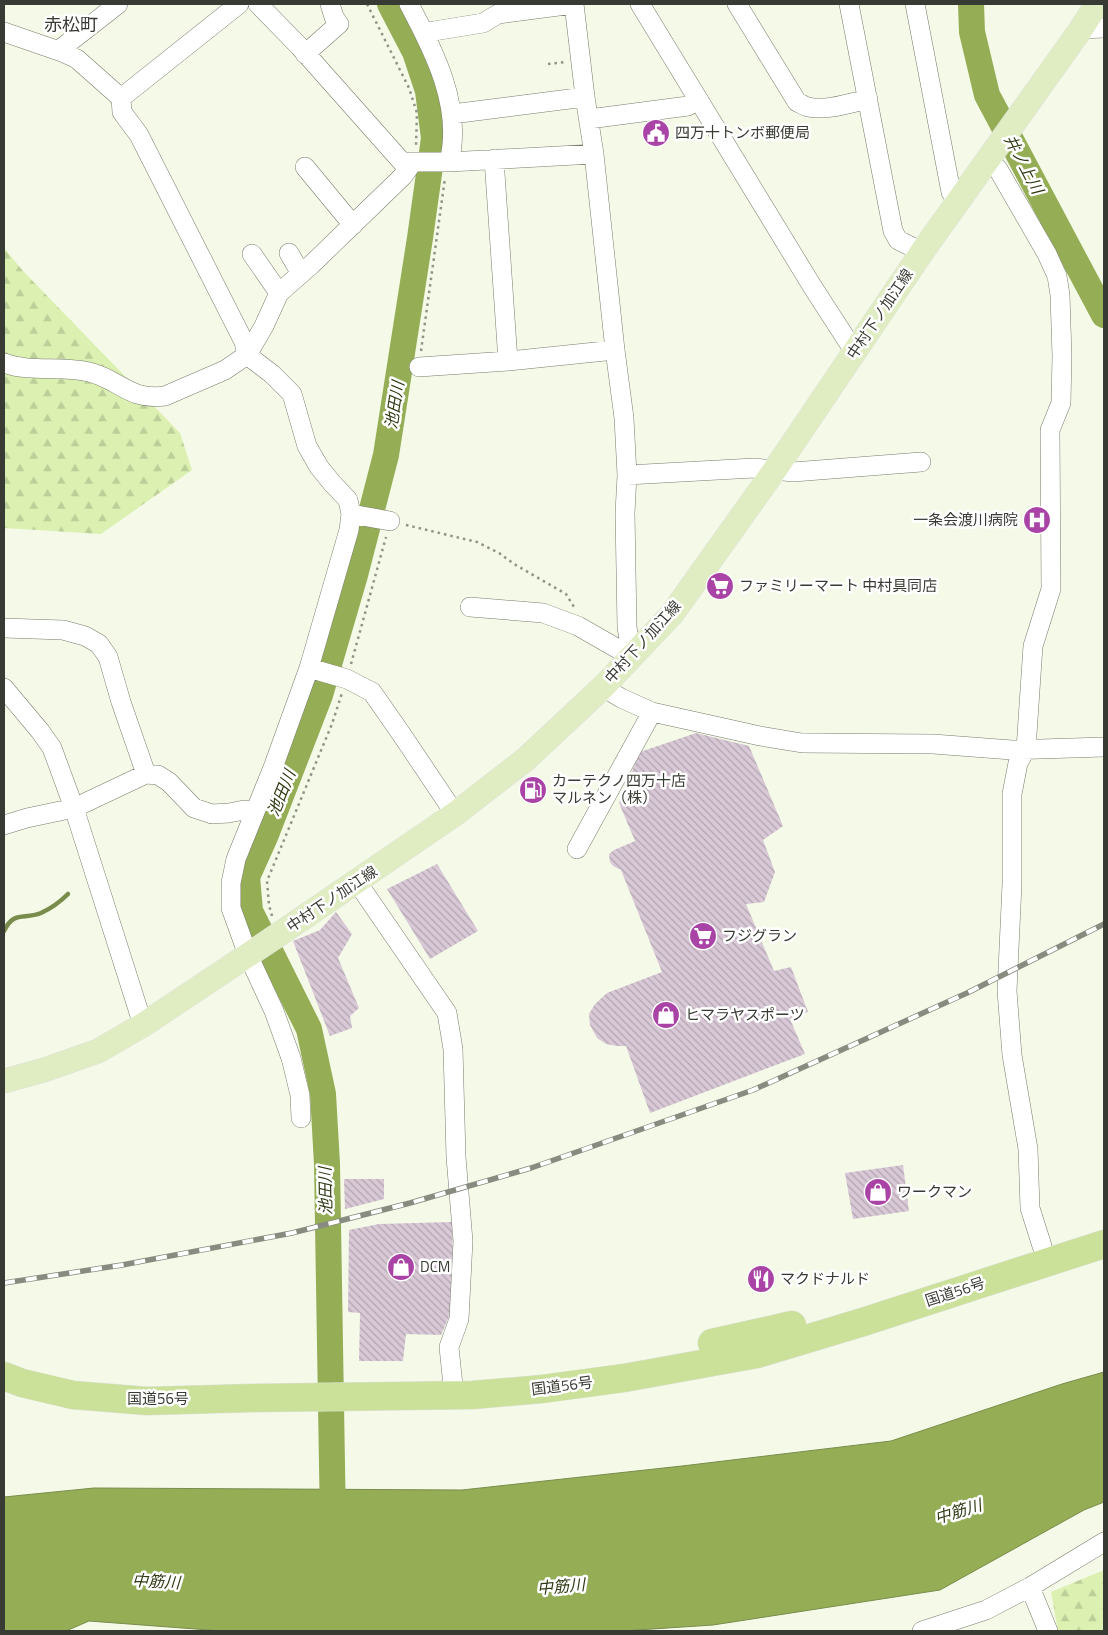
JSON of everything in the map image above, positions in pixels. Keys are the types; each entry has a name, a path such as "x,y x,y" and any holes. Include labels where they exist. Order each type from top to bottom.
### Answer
{"highway":[{"name":"国道56号","path":"453,1386 538,1371 613,1362 753,1335 817,1318 1104,1228"},
{"name":"国道56号","path":"4,1376 22,1383 73,1395 147,1401 298,1390 361,1388 453,1386 542,1389 624,1378 757,1354 863,1322 1104,1244"},
{"name":"国道56号","path":"4,1358 55,1375 111,1383 298,1390"}],"main road":[{"name":"中村下ノ加江線","path":"4,1081 44,1070 98,1051 143,1025 455,814 526,759 603,687 672,614 774,471 922,252 1016,123 1093,28 1096,4"}],"street":[{"path":"62,52 63,47 118,4"},
{"path":"121,98 239,4"},
{"path":"258,4 402,162 450,162 594,154"},
{"path":"305,54 339,24 334,17 330,4"},
{"path":"409,4 424,32 444,79 449,96 452,114 452,151 450,162"},
{"path":"424,32 434,32 483,23 498,14 574,4 594,154 624,418 627,475 625,513 627,627 632,658"},
{"path":"640,4 854,352"},
{"path":"737,4 797,102 808,107 819,107 836,106 868,99"},
{"path":"849,4 894,231 898,240 922,252"},
{"path":"915,4 951,192 958,202"},
{"path":"4,32 62,52 78,60 121,98 122,112 138,135 244,342 247,355 277,379 292,394 308,446 319,467 348,500 350,514 349,530 309,668 274,765 236,859 231,883 231,908 274,1011 291,1058 300,1095 301,1118"},
{"path":"452,114 585,97"},
{"path":"589,119 688,106 699,100"},
{"path":"992,156 1047,254 1057,276 1060,295 1061,403 1050,430 1051,589 1033,646 1026,749 1018,763 1012,794 1012,884 1007,991 1012,1055 1028,1149 1030,1208 1042,1246"},
{"path":"494,159 508,361"},
{"path":"4,363 24,368 88,371 98,374 139,396 154,398 165,396 225,370 247,355 264,326 279,293 404,176 413,162"},
{"path":"305,167 353,225"},
{"path":"289,253 301,274"},
{"path":"252,254 279,293"},
{"path":"419,367 508,361 615,350"},
{"path":"627,475 754,468 793,472 921,462"},
{"path":"350,514 390,521"},
{"path":"470,607 543,613 578,626 632,658"},
{"path":"4,628 63,630 85,636 99,644 108,658 146,774"},
{"path":"309,668 347,679 372,692 455,814"},
{"path":"603,687 652,712 760,736 802,743 916,744 1012,750 1104,748"},
{"path":"4,688 52,748 74,808 143,1025"},
{"path":"577,849 652,712"},
{"path":"4,825 74,808 146,774 158,775 169,782 194,808 212,814 229,814 244,810 256,811"},
{"path":"357,882 447,1013 453,1049 456,1156 463,1241 459,1319 449,1347 453,1386"},
{"path":"922,1631 986,1610 1030,1587 1104,1542"},
{"path":"1030,1587 1048,1631"}],"path":[{"path":"367,4 410,88 416,112 415,154 413,162"},
{"path":"419,367 446,176 450,162"},
{"path":"275,937 269,905 268,881 332,724 347,679 390,521 477,542 499,553 514,564 566,594 573,605 578,626"}],"green space":[{"path":"4,248 23,271 180,433 192,470 101,534 4,528"},
{"path":"1104,1570 1104,1631 1058,1631 1051,1592"}],"water":[{"name":"中筋川","path":"1104,1372 1104,1502 1084,1510 940,1590 713,1625 622,1631 222,1631 89,1621 66,1631 4,1631 4,1497 94,1488 462,1490 682,1466 891,1441 1062,1384"}],"building":[{"name":"フジグラン","path":"696,733 749,746 783,826 763,840 775,872 764,902 746,904 774,971 791,967 808,1012 790,1019 805,1054 650,1113 626,1046 606,1044 597,1038 590,1025 589,1014 595,1004 607,993 662,972 621,870 610,862 609,854 635,841 619,803 640,752"},
{"path":"437,864 478,931 430,959 387,889"},
{"path":"336,912 352,934 338,958 359,1008 350,1016 352,1028 330,1036 293,941 320,930"},
{"name":"ワークマン","path":"903,1165 909,1211 853,1219 845,1173"},
{"path":"344,1179 384,1179 384,1199 345,1209"},
{"name":"DCM","path":"452,1222 454,1305 441,1335 406,1334 403,1361 359,1361 360,1313 348,1312 349,1230 379,1224"}],"waterway":[{"name":"池田川","path":"333,1525 327,1164 323,1094 309,1029 250,911 247,877 265,837 320,695 355,575 386,455 434,138 428,91 415,52 390,4"},
{"name":"井ノ上川","path":"971,4 972,32 987,95 1104,315"},
{"path":"4,931 12,920 41,913 56,905 68,894"}],"railway":[{"path":"4,1283 122,1265 292,1233 410,1203 531,1168 753,1090 967,993 1104,924"}],"place":[{"name":"四万十トンボ郵便局","path":"656,133"},
{"name":"一条会渡川病院","path":"1037,520"},
{"name":"ファミリーマート 中村具同店","path":"720,586"},
{"name":"カーテクノ四万十店 マルネン（株）","path":"533,790"},
{"name":"フジグラン","path":"703,936"},
{"name":"ヒマラヤスポーツ","path":"666,1015"},
{"name":"ワークマン","path":"878,1192"},
{"name":"DCM","path":"401,1267"},
{"name":"マクドナルド","path":"761,1279"}],"district":[{"name":"赤松町","path":"71,25"}]}
